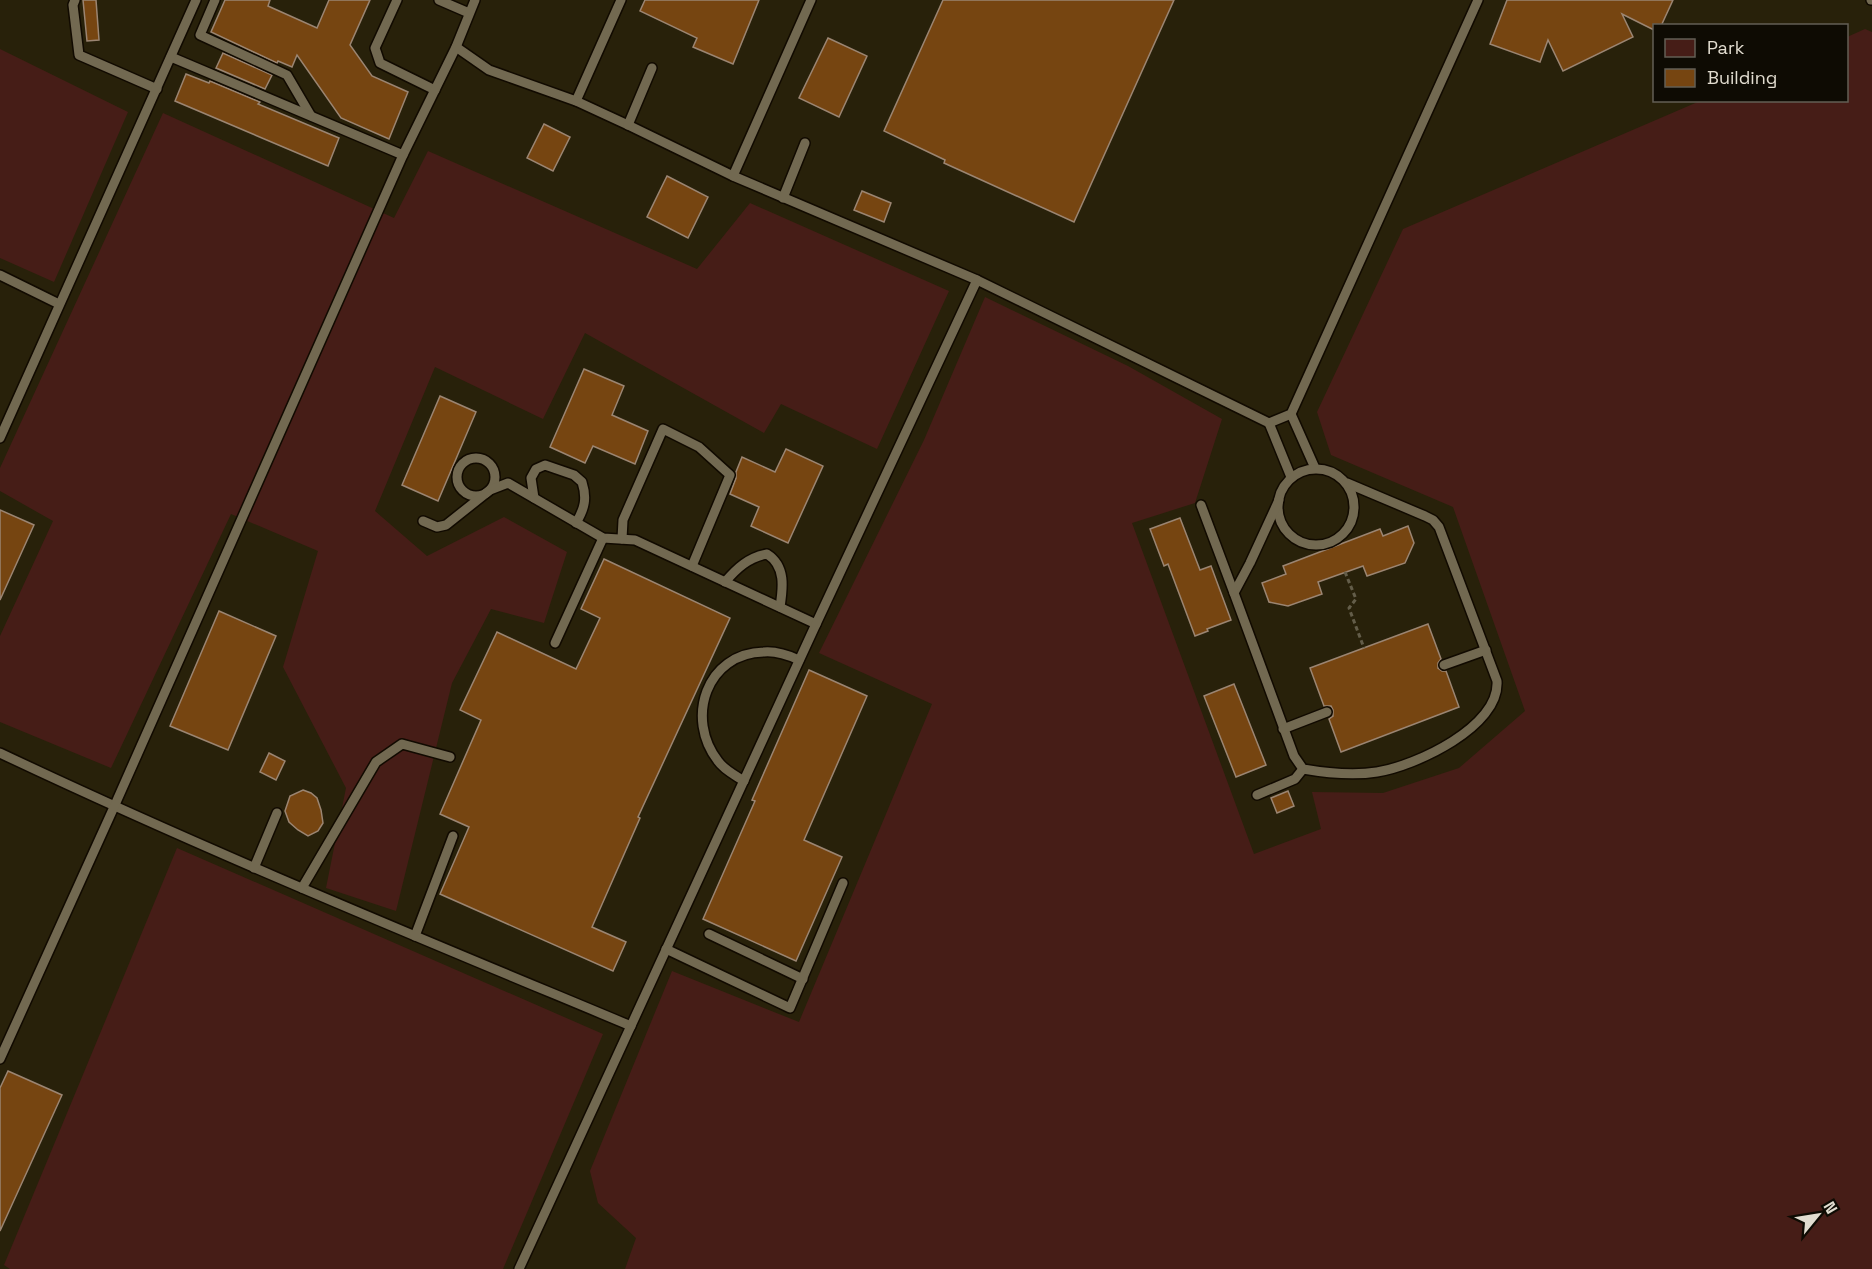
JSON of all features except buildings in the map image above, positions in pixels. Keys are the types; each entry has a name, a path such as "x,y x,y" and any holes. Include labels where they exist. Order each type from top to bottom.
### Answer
{"lane":[{"path":"75,0 73,5 79,55 157,89"},
{"path":"0,438 196,0"},
{"path":"215,0 200,34 287,75 311,116"},
{"path":"397,0 375,48 380,63 435,90"},
{"path":"439,0 469,13"},
{"path":"0,1059 403,155 456,47 475,0"},
{"path":"576,101 621,0"},
{"path":"733,176 811,0"},
{"path":"1269,423 1291,414 1478,0"},
{"path":"456,47 489,70 576,101 733,176 977,280 1269,423 1291,477"},
{"path":"171,57 403,155"},
{"path":"628,125 652,69"},
{"path":"783,198 805,143"},
{"path":"0,275 59,304"},
{"path":"519,1269 799,660 977,280"},
{"path":"1291,414 1315,468"},
{"path":"622,539 623,520 663,429 699,447 730,475 692,566"},
{"path":"471,459 489,463 495,479 490,490 485,494 473,496 462,489 458,477 462,465 471,459"},
{"path":"534,498 531,478 536,470 545,465 556,467 574,476 582,482 585,502 584,510 576,523"},
{"path":"1201,505 1283,729 1294,756 1303,769 1321,772 1375,772 1401,767 1455,740 1480,720 1495,701 1498,691 1497,681 1439,527 1433,520 1347,483 1338,475 1327,470 1315,468 1302,471 1291,477 1283,487 1250,563 1234,593"},
{"path":"423,521 437,527 446,525 490,490 508,483 603,538 635,540 816,624"},
{"path":"1278,500 1278,512 1282,525 1290,535 1301,542 1313,545 1326,544 1337,539 1347,530 1353,519 1355,507 1353,494 1347,483"},
{"path":"555,643 603,538"},
{"path":"725,582 746,562 757,555 767,554 775,558 782,576 780,607"},
{"path":"1444,665 1486,650"},
{"path":"744,781 719,763 710,749 701,717 702,702 708,687 723,668 735,659 748,654 777,653 799,660"},
{"path":"1283,729 1327,712"},
{"path":"302,888 376,762 402,744 450,757"},
{"path":"0,753 114,807 254,868 631,1026"},
{"path":"1257,795 1295,779 1303,769"},
{"path":"254,868 277,813"},
{"path":"415,936 453,836"},
{"path":"666,949 790,1008 843,883"},
{"path":"709,934 803,979"}],"path":[{"path":"1345,572 1356,599 1349,608 1364,648"}],"green space":[{"path":"1865,29 1872,32 1872,1269 625,1269 636,1238 598,1203 590,1171 672,971 799,1022 932,704 819,653 924,440 985,297 1128,366 1222,419 1195,503 1132,523 1254,854 1321,829 1312,792 1383,793 1459,768 1525,711 1453,507 1331,455 1317,412 1403,229 1698,102 1848,102 1848,37"},
{"path":"0,49 128,112 54,282 0,258"},
{"path":"163,113 394,218 428,151 697,269 750,203 949,291 877,449 781,404 764,433 585,333 543,419 435,367 375,511 427,556 504,517 567,552 544,623 491,609 452,683 396,911 326,888 346,788 283,667 318,551 231,514 111,768 0,722 0,636 53,521 0,491 0,468"},
{"path":"177,848 603,1034 503,1269 10,1269 4,1265"}]}
